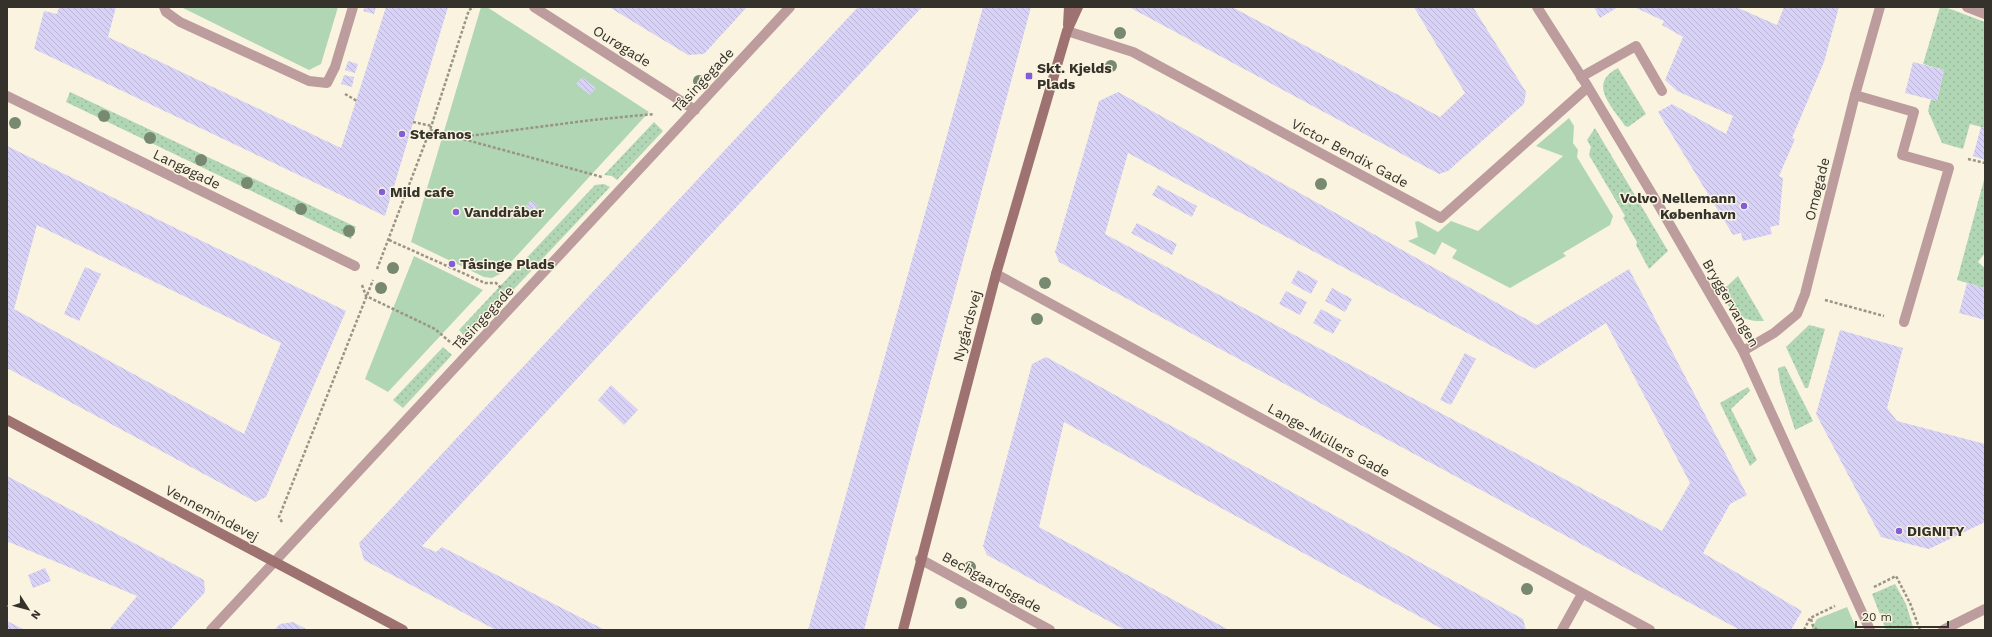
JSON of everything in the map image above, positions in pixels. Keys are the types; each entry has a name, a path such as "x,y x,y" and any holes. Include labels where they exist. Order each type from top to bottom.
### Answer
{"street":[{"path":"164,7 166,12 187,26 309,81 327,83 335,67 353,7"},
{"name":"Ourøgade","path":"534,7 695,110"},
{"name":"Tåsingegade","path":"211,630 790,7"},
{"name":"Nygårdsvej","path":"1068,31 1069,7"},
{"name":"Nygårdsvej","path":"903,630 920,559 996,274 1068,31 1078,7"},
{"name":"Bryggervangen","path":"1537,7 1588,87 1743,351 1870,630"},
{"name":"Omøgade","path":"1743,351 1774,333 1797,314 1805,294 1855,95 1880,7"},
{"path":"1967,7 1985,14"},
{"name":"Victor Bendix Gade","path":"1068,31 1133,52 1441,218 1588,87"},
{"path":"1581,77 1636,46 1662,91"},
{"path":"1855,95 1914,112 1902,155 1949,168 1904,322"},
{"name":"Langøgade","path":"7,96 355,266"},
{"name":"Lange-Müllers Gade","path":"996,274 1650,630"},
{"name":"Vennemindevej","path":"7,420 403,630"},
{"name":"Bechgaardsgade","path":"920,559 1050,630"},
{"path":"1562,630 1582,594"},
{"path":"1943,630 1985,609"}],"path":[{"path":"459,138 592,120 654,114"},
{"path":"413,122 432,126"},
{"path":"430,130 597,176 608,180 620,190"},
{"path":"389,240 486,283 496,283 517,302"},
{"path":"355,266 366,296 435,328 466,356"},
{"path":"1805,294 1904,322"},
{"path":"1810,618 1813,626 1817,630"}],"green space":[{"path":"181,7 338,7 321,64 309,70"},
{"path":"481,7 487,7 649,112 500,274 492,278 484,277 411,242"},
{"path":"1940,7 1945,7 1985,22 1985,128 1970,124 1963,149 1942,143 1928,111 1931,99 1937,101 1944,70 1923,64"},
{"path":"1618,68 1646,114 1628,127 1625,126 1609,103 1603,88 1604,81 1609,74"},
{"path":"70,92 356,227 351,239 66,102"},
{"path":"1569,118 1574,126 1573,143 1578,150 1577,157 1613,216 1610,225 1563,253 1566,256 1510,288 1452,258 1457,250 1442,242 1435,255 1408,241 1418,237 1415,222 1418,221 1438,232 1451,221 1478,231 1563,156 1536,146"},
{"path":"654,122 663,131 617,180 612,176 604,175"},
{"path":"1595,128 1668,251 1649,269 1636,245 1637,242 1623,218 1625,216 1589,155 1591,147 1587,140"},
{"path":"1985,176 1985,253 1978,262 1985,268 1985,288 1957,280"},
{"path":"604,184 610,187 467,339 459,330 595,185"},
{"path":"414,256 483,290 388,392 365,379"},
{"path":"1738,276 1764,321 1750,320 1739,316 1726,302 1722,295 1724,289"},
{"path":"1809,325 1825,329 1808,388 1805,388 1786,347"},
{"path":"443,347 452,355 403,408 393,400"},
{"path":"1785,366 1813,421 1795,430 1780,383 1778,368"},
{"path":"1748,387 1750,391 1731,409 1757,460 1750,466 1720,403"},
{"path":"1895,584 1906,604 1914,630 1886,630 1872,594"},
{"path":"1847,607 1857,630 1811,630 1817,619"}],"building":[{"path":"59,7 116,7 108,37 341,148 386,7 448,7 385,216 34,49 44,11 57,14"},
{"path":"365,7 376,7 374,14 363,11"},
{"path":"609,7 747,7 704,54 688,55"},
{"path":"858,7 922,7 422,546 436,552 442,547 605,630 496,630 364,560 359,543"},
{"path":"983,7 1031,7 864,630 808,630"},
{"path":"1129,7 1232,7 1440,117 1465,93 1414,7 1473,7 1526,92 1524,104 1448,171 1439,174"},
{"path":"1594,7 1618,7 1600,18"},
{"path":"1634,7 1736,7 1777,25 1784,7 1839,7 1824,62 1792,138 1795,139 1779,176 1783,178 1779,225 1770,227 1772,234 1743,241 1741,233 1733,235 1658,112 1672,104 1726,134 1733,116 1677,91 1665,80 1683,37 1662,25 1664,21"},
{"path":"348,61 358,64 355,73 345,70"},
{"path":"1913,62 1944,70 1937,101 1905,93"},
{"path":"344,75 354,77 352,87 341,84"},
{"path":"582,77 596,88 590,95 576,84"},
{"path":"1118,92 1537,325 1629,269 1747,495 1730,504 1703,553 1802,611 1791,630 1740,630 1059,262 1055,252 1099,101","holes":["1128,153 1535,369 1606,323 1690,483 1662,531 1105,234"]},
{"path":"1981,127 1985,128 1985,160 1973,156"},
{"path":"7,146 346,311 266,497 256,502 7,368","holes":["37,225 281,343 244,434 14,309"]},
{"path":"1158,185 1197,206 1192,217 1152,195"},
{"path":"531,200 538,206 533,212 526,206"},
{"path":"1137,223 1177,244 1172,255 1131,233"},
{"path":"85,267 101,274 79,321 64,314"},
{"path":"1298,270 1318,281 1311,294 1291,283"},
{"path":"1967,283 1985,288 1985,320 1959,313"},
{"path":"1332,288 1352,299 1345,312 1325,301"},
{"path":"1286,291 1307,302 1300,315 1279,304"},
{"path":"1321,309 1341,320 1333,334 1313,323"},
{"path":"1840,330 1903,348 1887,408 1897,421 1985,444 1985,522 1929,549 1881,537 1816,414"},
{"path":"1465,353 1476,359 1451,405 1440,400"},
{"path":"1046,357 1523,619 1526,630 1444,630 1064,422 1039,527 1229,630 1125,630 987,555 983,546 1032,364"},
{"path":"611,385 638,410 624,425 598,400"},
{"path":"7,476 204,580 205,592 170,630 109,630 137,596 9,542 7,543"},
{"path":"45,568 51,581 33,588 28,575"},
{"path":"7,621 25,630 7,630"},
{"path":"293,622 308,630 274,630 280,624"}],"place":[{"name":"Skt. Kjelds Plads","path":"1029,76"},
{"name":"Stefanos","path":"402,134"},
{"name":"Mild cafe","path":"382,192"},
{"name":"Volvo Nellemann København","path":"1744,206"},
{"name":"Vanddråber","path":"456,212"},
{"name":"Tåsinge Plads","path":"452,264"},
{"name":"DIGNITY","path":"1899,531"}]}
